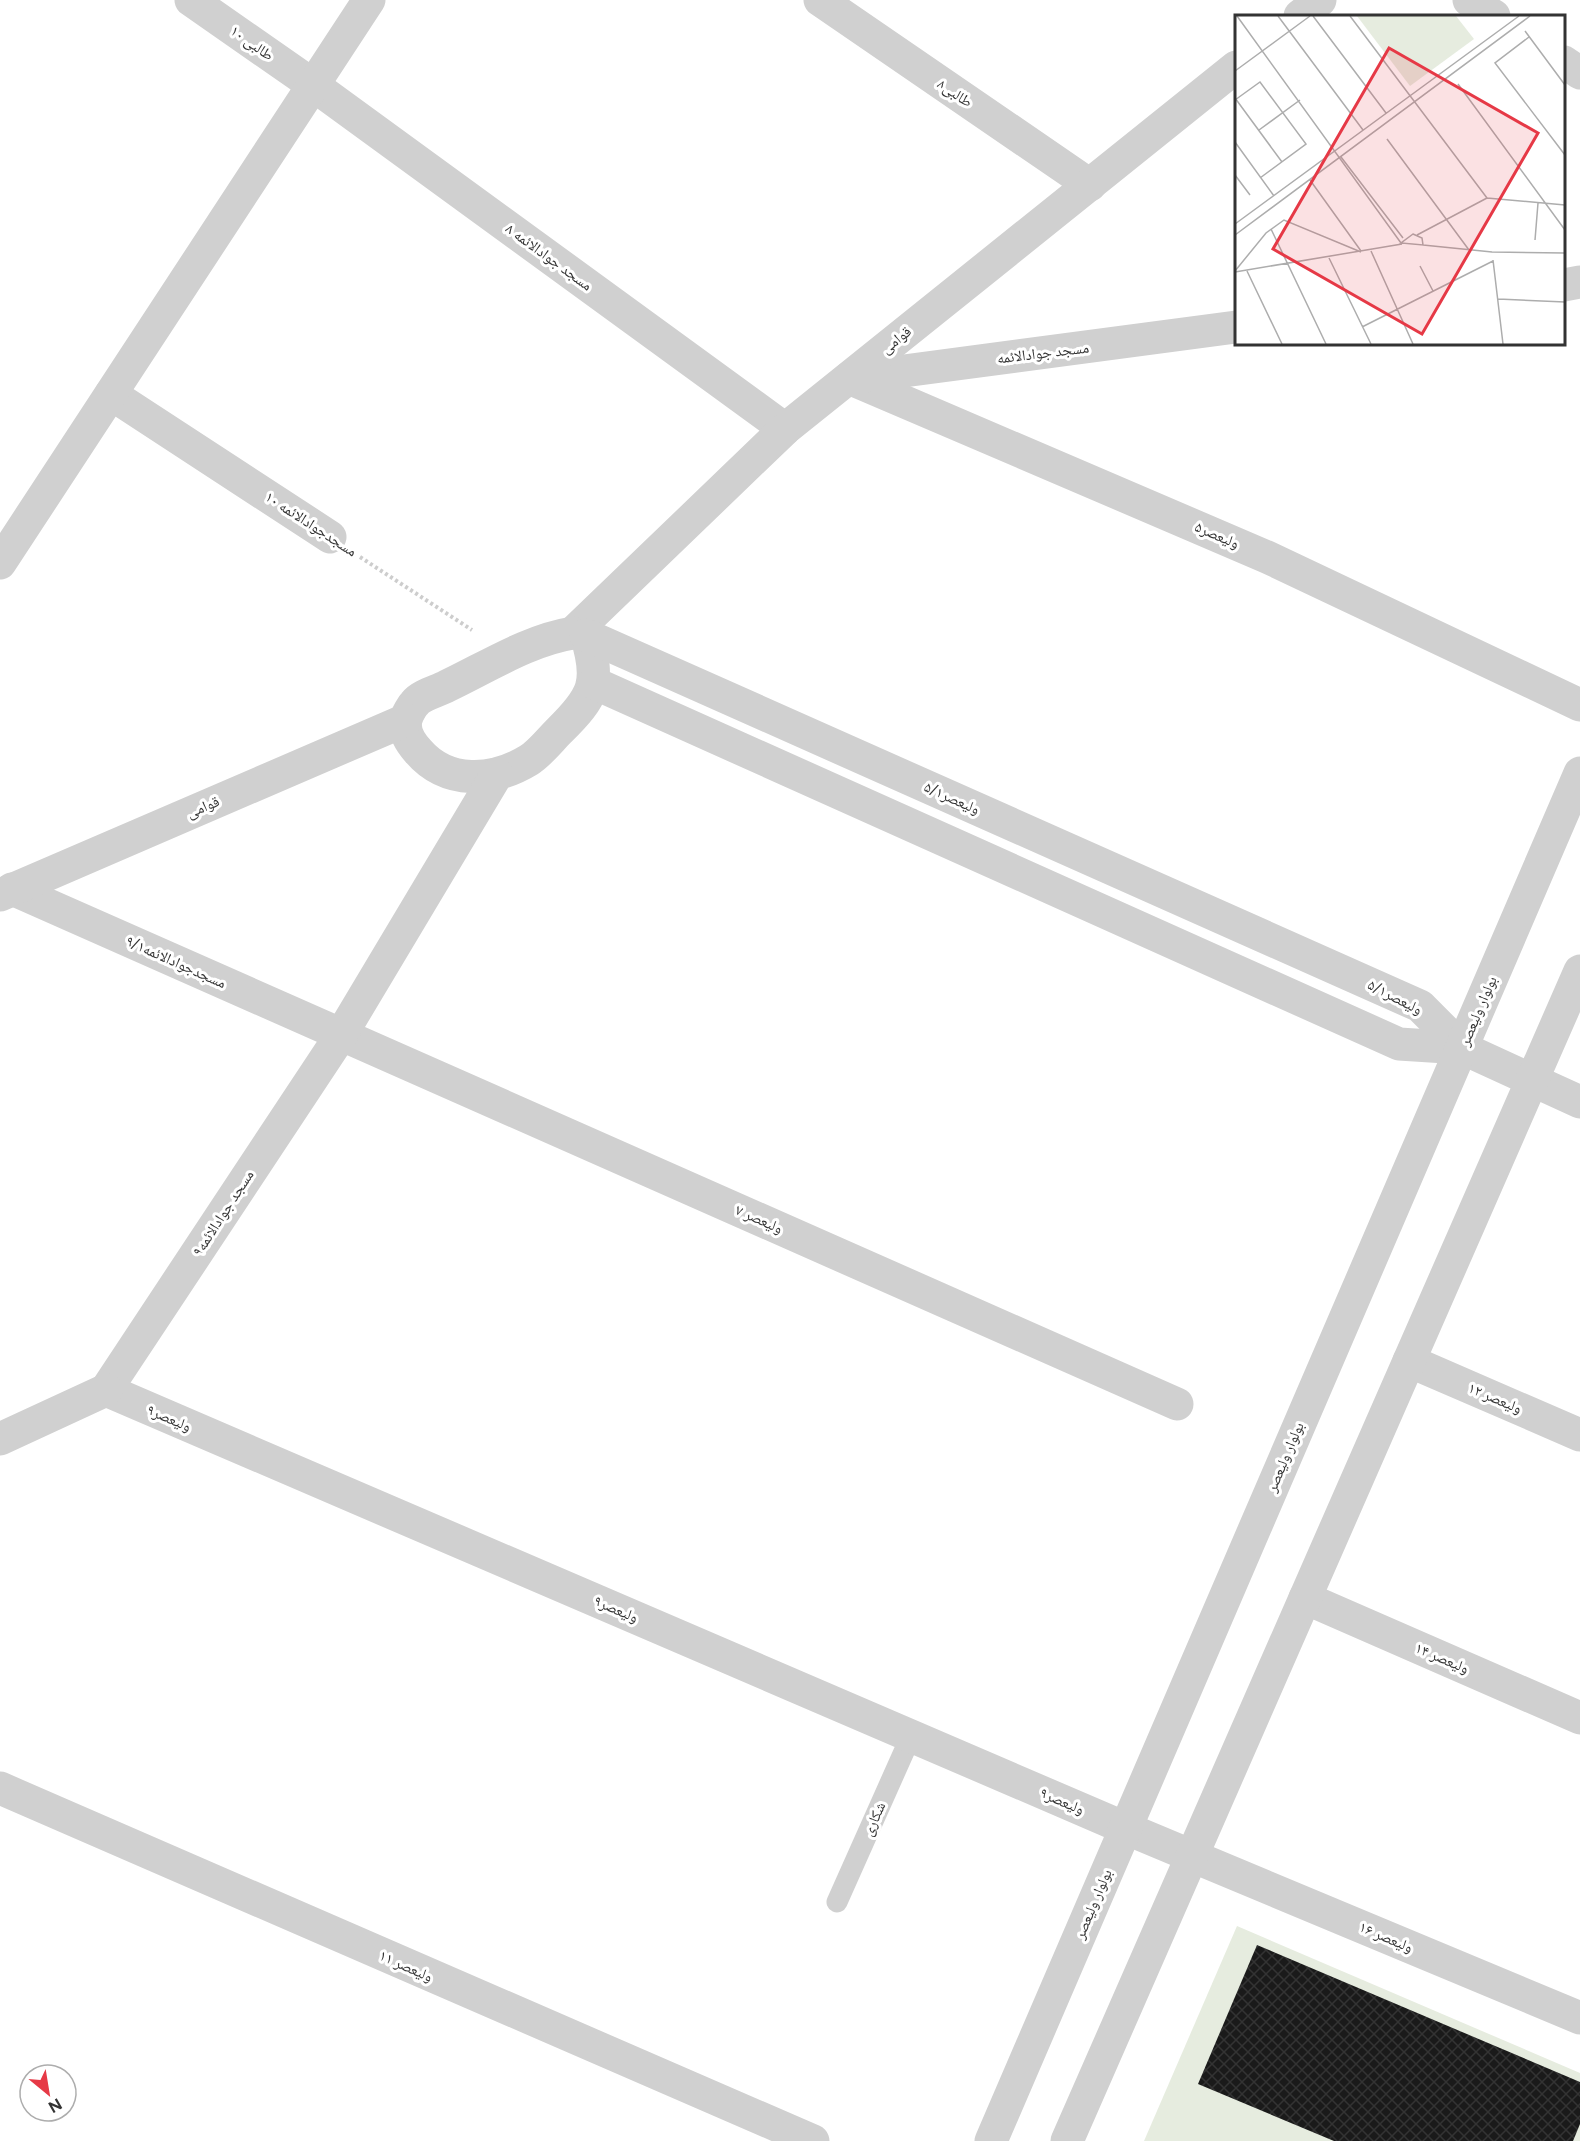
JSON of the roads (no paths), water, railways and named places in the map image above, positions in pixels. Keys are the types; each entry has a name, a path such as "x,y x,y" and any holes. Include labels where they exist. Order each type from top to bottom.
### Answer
{"street":[{"name":"طالبی ۱۰","path":"191,0 313,85"},
{"path":"0,563 369,0"},
{"name":"طالبی۸","path":"820,0 1090,185"},
{"path":"1301,15 1320,0"},
{"path":"1469,0 1492,15"},
{"path":"1565,63 1580,73"},
{"name":"قوامی","path":"579,634 785,429 1235,68"},
{"name":"۸ مسجد جوادالائمه","path":"313,85 785,429"},
{"path":"1565,285 1580,282"},
{"name":"مسجد جوادالائمه","path":"849,378 1235,327"},
{"name":"ولیعصر۵","path":"849,378 1267,557 1580,705"},
{"name":"مسجدجوادالائمه ۱۰","path":"111,394 330,537"},
{"path":"579,634 594,661 594,683 572,719 530,759 497,774 465,778 445,773 423,758 408,740 406,720 415,702 557,635 579,634"},
{"name":"ولیعصر۵/۱","path":"579,634 1420,1006 1461,1048"},
{"path":"594,683 1399,1044 1461,1048 1580,1102"},
{"name":"قوامی","path":"6,892 406,720"},
{"name":"بولوار ولیعصر","path":"991,2141 1580,773"},
{"name":"مسجد جوادالائمه۹","path":"106,1390 341,1035 497,774"},
{"name":"مسجدجوادالائمه۹/۱","path":"6,892 341,1035"},
{"path":"1067,2141 1580,971"},
{"name":"ولیعصر ۷","path":"341,1035 1178,1404"},
{"name":"ولیعصر ۱۲","path":"1409,1361 1580,1435"},
{"path":"0,1439 106,1390"},
{"name":"ولیعصر۹","path":"106,1390 1192,1856"},
{"name":"ولیعصر ۱۴","path":"1305,1598 1580,1718"},
{"name":"ولیعصر ۱۱","path":"0,1788 813,2141"},
{"name":"ولیعصر ۱۶","path":"1192,1856 1580,2018"}],"lane":[{"name":"شکاری","path":"837,1902 911,1736"}]}
